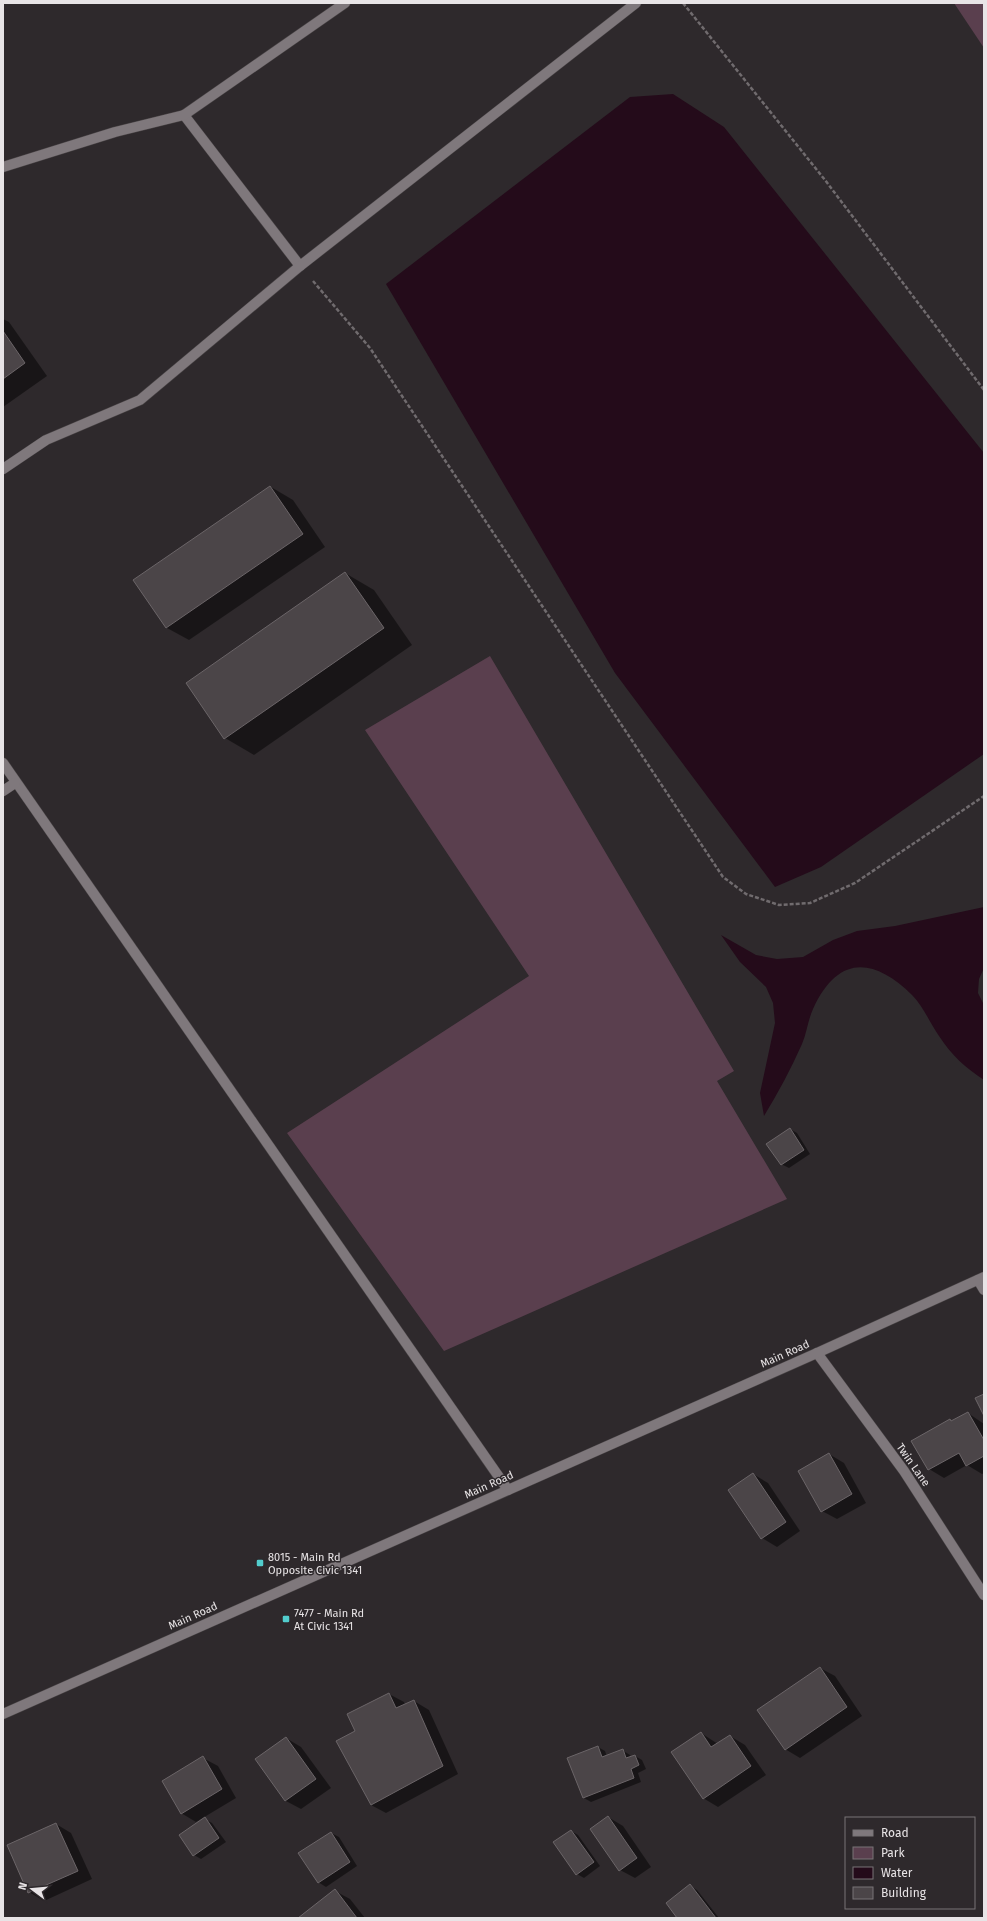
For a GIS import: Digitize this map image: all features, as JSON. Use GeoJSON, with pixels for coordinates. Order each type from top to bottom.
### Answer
{"type":"FeatureCollection","features":[{"type":"Feature","properties":{"kind":"main road"},"geometry":{"type":"LineString","coordinates":[[3,167],[115,132],[184,115],[345,3]]}},
{"type":"Feature","properties":{"kind":"main road"},"geometry":{"type":"LineString","coordinates":[[3,469],[46,440],[140,400],[300,266],[636,3]]}},
{"type":"Feature","properties":{"kind":"main road"},"geometry":{"type":"LineString","coordinates":[[184,115],[300,266]]}},
{"type":"Feature","properties":{"kind":"main road"},"geometry":{"type":"LineString","coordinates":[[3,763],[15,783],[508,1490]]}},
{"type":"Feature","properties":{"kind":"main road"},"geometry":{"type":"LineString","coordinates":[[3,791],[15,783]]}},
{"type":"Feature","properties":{"kind":"main road"},"geometry":{"type":"LineString","coordinates":[[981,1278],[984,1290]]}},
{"type":"Feature","properties":{"kind":"main road","name":"Main Road"},"geometry":{"type":"LineString","coordinates":[[3,1714],[817,1353],[981,1278]]}},
{"type":"Feature","properties":{"kind":"main road","name":"Twin Lane"},"geometry":{"type":"LineString","coordinates":[[817,1353],[904,1472],[984,1595]]}},
{"type":"Feature","properties":{"kind":"path"},"geometry":{"type":"LineString","coordinates":[[683,3],[825,180],[984,390]]}},
{"type":"Feature","properties":{"kind":"path"},"geometry":{"type":"LineString","coordinates":[[300,266],[370,348],[722,877],[746,894],[779,905],[810,903],[855,883],[984,796]]}},
{"type":"Feature","properties":{"kind":"green space"},"geometry":{"type":"Polygon","coordinates":[[[954,3],[984,3],[984,48],[954,3]]]}},
{"type":"Feature","properties":{"kind":"green space"},"geometry":{"type":"Polygon","coordinates":[[[490,656],[734,1071],[717,1081],[787,1199],[444,1351],[287,1133],[529,976],[365,730],[490,656]]]}},
{"type":"Feature","properties":{"kind":"water"},"geometry":{"type":"Polygon","coordinates":[[[673,94],[724,127],[984,453],[984,754],[821,867],[775,887],[615,673],[386,284],[630,97],[673,94]]]}},
{"type":"Feature","properties":{"kind":"water"},"geometry":{"type":"Polygon","coordinates":[[[984,907],[984,968],[979,979],[978,993],[984,1005],[984,1080],[965,1066],[954,1055],[936,1031],[920,1004],[898,982],[870,968],[857,968],[845,971],[834,979],[823,991],[811,1013],[804,1040],[798,1053],[764,1116],[760,1093],[775,1023],[773,1003],[766,987],[740,962],[721,935],[756,955],[777,959],[803,957],[833,940],[857,931],[895,926],[984,907]]]}},
{"type":"Feature","properties":{"kind":"building"},"geometry":{"type":"Polygon","coordinates":[[[3,331],[25,363],[3,379],[3,331]]]}},
{"type":"Feature","properties":{"kind":"building"},"geometry":{"type":"Polygon","coordinates":[[[270,486],[303,534],[166,628],[133,580],[270,486]]]}},
{"type":"Feature","properties":{"kind":"building"},"geometry":{"type":"Polygon","coordinates":[[[345,572],[384,628],[224,739],[186,683],[345,572]]]}},
{"type":"Feature","properties":{"kind":"building"},"geometry":{"type":"Polygon","coordinates":[[[790,1128],[804,1150],[781,1165],[766,1144],[790,1128]]]}},
{"type":"Feature","properties":{"kind":"building"},"geometry":{"type":"Polygon","coordinates":[[[984,1394],[984,1416],[975,1398],[984,1394]]]}},
{"type":"Feature","properties":{"kind":"building"},"geometry":{"type":"Polygon","coordinates":[[[968,1412],[984,1440],[984,1456],[966,1466],[959,1453],[928,1470],[911,1441],[950,1419],[951,1421],[968,1412]]]}},
{"type":"Feature","properties":{"kind":"building"},"geometry":{"type":"Polygon","coordinates":[[[829,1453],[852,1494],[821,1512],[798,1471],[829,1453]]]}},
{"type":"Feature","properties":{"kind":"building"},"geometry":{"type":"Polygon","coordinates":[[[753,1473],[786,1522],[761,1539],[728,1490],[753,1473]]]}},
{"type":"Feature","properties":{"kind":"building"},"geometry":{"type":"Polygon","coordinates":[[[820,1667],[847,1707],[785,1750],[757,1710],[820,1667]]]}},
{"type":"Feature","properties":{"kind":"building"},"geometry":{"type":"Polygon","coordinates":[[[389,1693],[396,1708],[414,1700],[443,1766],[371,1805],[336,1741],[355,1731],[347,1714],[389,1693]]]}},
{"type":"Feature","properties":{"kind":"building"},"geometry":{"type":"Polygon","coordinates":[[[701,1732],[711,1747],[730,1735],[751,1766],[703,1799],[671,1752],[701,1732]]]}},
{"type":"Feature","properties":{"kind":"building"},"geometry":{"type":"Polygon","coordinates":[[[286,1737],[316,1779],[285,1801],[255,1759],[286,1737]]]}},
{"type":"Feature","properties":{"kind":"building"},"geometry":{"type":"Polygon","coordinates":[[[598,1746],[602,1757],[623,1749],[626,1758],[635,1755],[639,1765],[631,1769],[634,1778],[583,1798],[567,1758],[598,1746]]]}},
{"type":"Feature","properties":{"kind":"building"},"geometry":{"type":"Polygon","coordinates":[[[203,1756],[222,1789],[181,1814],[162,1781],[203,1756]]]}},
{"type":"Feature","properties":{"kind":"building"},"geometry":{"type":"Polygon","coordinates":[[[608,1816],[637,1858],[619,1871],[590,1829],[608,1816]]]}},
{"type":"Feature","properties":{"kind":"building"},"geometry":{"type":"Polygon","coordinates":[[[205,1817],[219,1838],[193,1856],[179,1835],[205,1817]]]}},
{"type":"Feature","properties":{"kind":"building"},"geometry":{"type":"Polygon","coordinates":[[[56,1823],[78,1871],[28,1893],[7,1845],[56,1823]]]}},
{"type":"Feature","properties":{"kind":"building"},"geometry":{"type":"Polygon","coordinates":[[[571,1830],[594,1862],[576,1875],[553,1842],[571,1830]]]}},
{"type":"Feature","properties":{"kind":"building"},"geometry":{"type":"Polygon","coordinates":[[[331,1832],[350,1862],[318,1883],[298,1853],[331,1832]]]}},
{"type":"Feature","properties":{"kind":"building"},"geometry":{"type":"Polygon","coordinates":[[[690,1884],[716,1918],[677,1918],[666,1903],[690,1884]]]}},
{"type":"Feature","properties":{"kind":"building"},"geometry":{"type":"Polygon","coordinates":[[[335,1889],[357,1918],[298,1918],[335,1889]]]}},
{"type":"Feature","properties":{"kind":"place","name":"8015 - Main Rd Opposite Civic 1341"},"geometry":{"type":"Point","coordinates":[260,1563]}},
{"type":"Feature","properties":{"kind":"place","name":"7477 - Main Rd At Civic 1341"},"geometry":{"type":"Point","coordinates":[286,1619]}}]}
